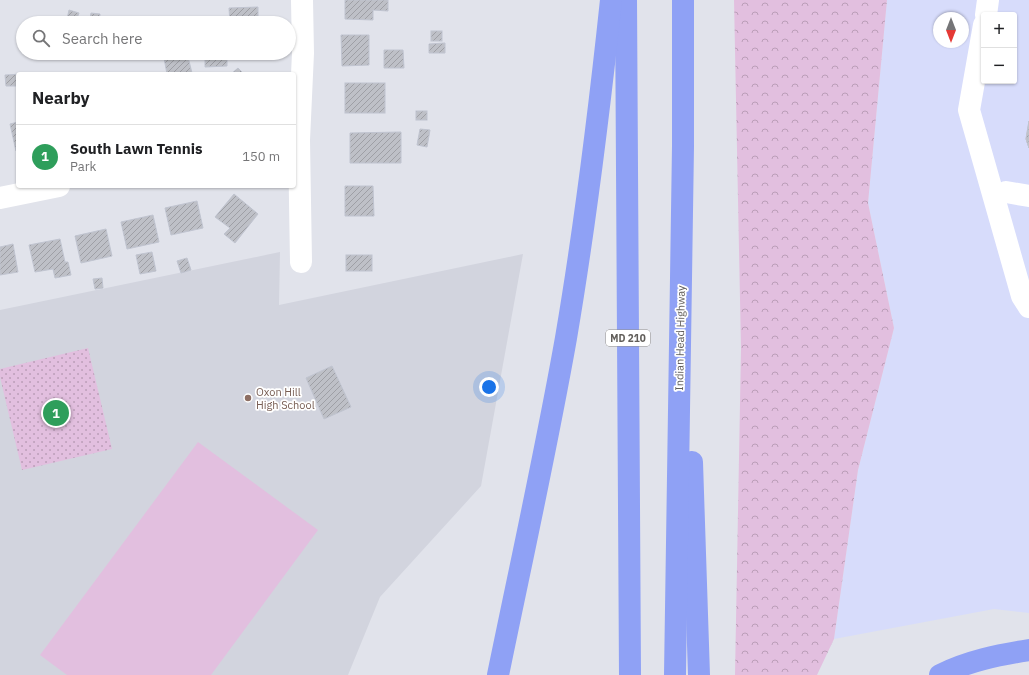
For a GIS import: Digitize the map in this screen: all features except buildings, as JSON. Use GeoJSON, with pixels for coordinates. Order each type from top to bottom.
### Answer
{"type":"FeatureCollection","features":[{"type":"Feature","properties":{"kind":"highway"},"geometry":{"type":"LineString","coordinates":[[498,675],[566,337],[602,89],[611,0]]}},
{"type":"Feature","properties":{"kind":"highway","name":"MD 210"},"geometry":{"type":"LineString","coordinates":[[626,0],[630,675]]}},
{"type":"Feature","properties":{"kind":"highway","name":"Indian Head Highway"},"geometry":{"type":"LineString","coordinates":[[675,675],[683,146],[683,0]]}},
{"type":"Feature","properties":{"kind":"highway"},"geometry":{"type":"LineString","coordinates":[[683,146],[699,675]]}},
{"type":"Feature","properties":{"kind":"highway"},"geometry":{"type":"LineString","coordinates":[[940,675],[956,667],[999,654],[1029,650]]}},
{"type":"Feature","properties":{"kind":"street"},"geometry":{"type":"LineString","coordinates":[[301,262],[297,140],[303,53],[302,0]]}},
{"type":"Feature","properties":{"kind":"street"},"geometry":{"type":"LineString","coordinates":[[986,12],[988,0]]}},
{"type":"Feature","properties":{"kind":"street"},"geometry":{"type":"LineString","coordinates":[[981,42],[969,110],[1022,296],[1029,307]]}},
{"type":"Feature","properties":{"kind":"street"},"geometry":{"type":"LineString","coordinates":[[0,198],[49,188]]}},
{"type":"Feature","properties":{"kind":"street"},"geometry":{"type":"LineString","coordinates":[[1006,192],[1029,196]]}},
{"type":"Feature","properties":{"kind":"shaded area"},"geometry":{"type":"Polygon","coordinates":[[[887,0],[1029,0],[1029,613],[994,609],[834,639],[858,470],[894,328],[868,203],[887,0]]]}},
{"type":"Feature","properties":{"kind":"shaded area","name":"Oxon Hill High School"},"geometry":{"type":"Polygon","coordinates":[[[280,252],[279,305],[523,254],[481,486],[380,597],[348,675],[0,675],[0,310],[280,252]]]}},
{"type":"Feature","properties":{"kind":"green space"},"geometry":{"type":"Polygon","coordinates":[[[734,0],[887,0],[868,203],[894,328],[858,470],[834,639],[817,675],[735,675],[741,349],[734,0]]]}},
{"type":"Feature","properties":{"kind":"green space"},"geometry":{"type":"Polygon","coordinates":[[[88,348],[112,449],[22,470],[0,377],[0,369],[88,348]]]}},
{"type":"Feature","properties":{"kind":"green space"},"geometry":{"type":"Polygon","coordinates":[[[198,442],[318,530],[211,675],[67,675],[40,655],[198,442]]]}},
{"type":"Feature","properties":{"kind":"place","name":"Oxon Hill High School"},"geometry":{"type":"Point","coordinates":[248,398]}},
{"type":"Feature","properties":{"kind":"place","name":"South Lawn Tennis"},"geometry":{"type":"Point","coordinates":[56,413]}}]}
